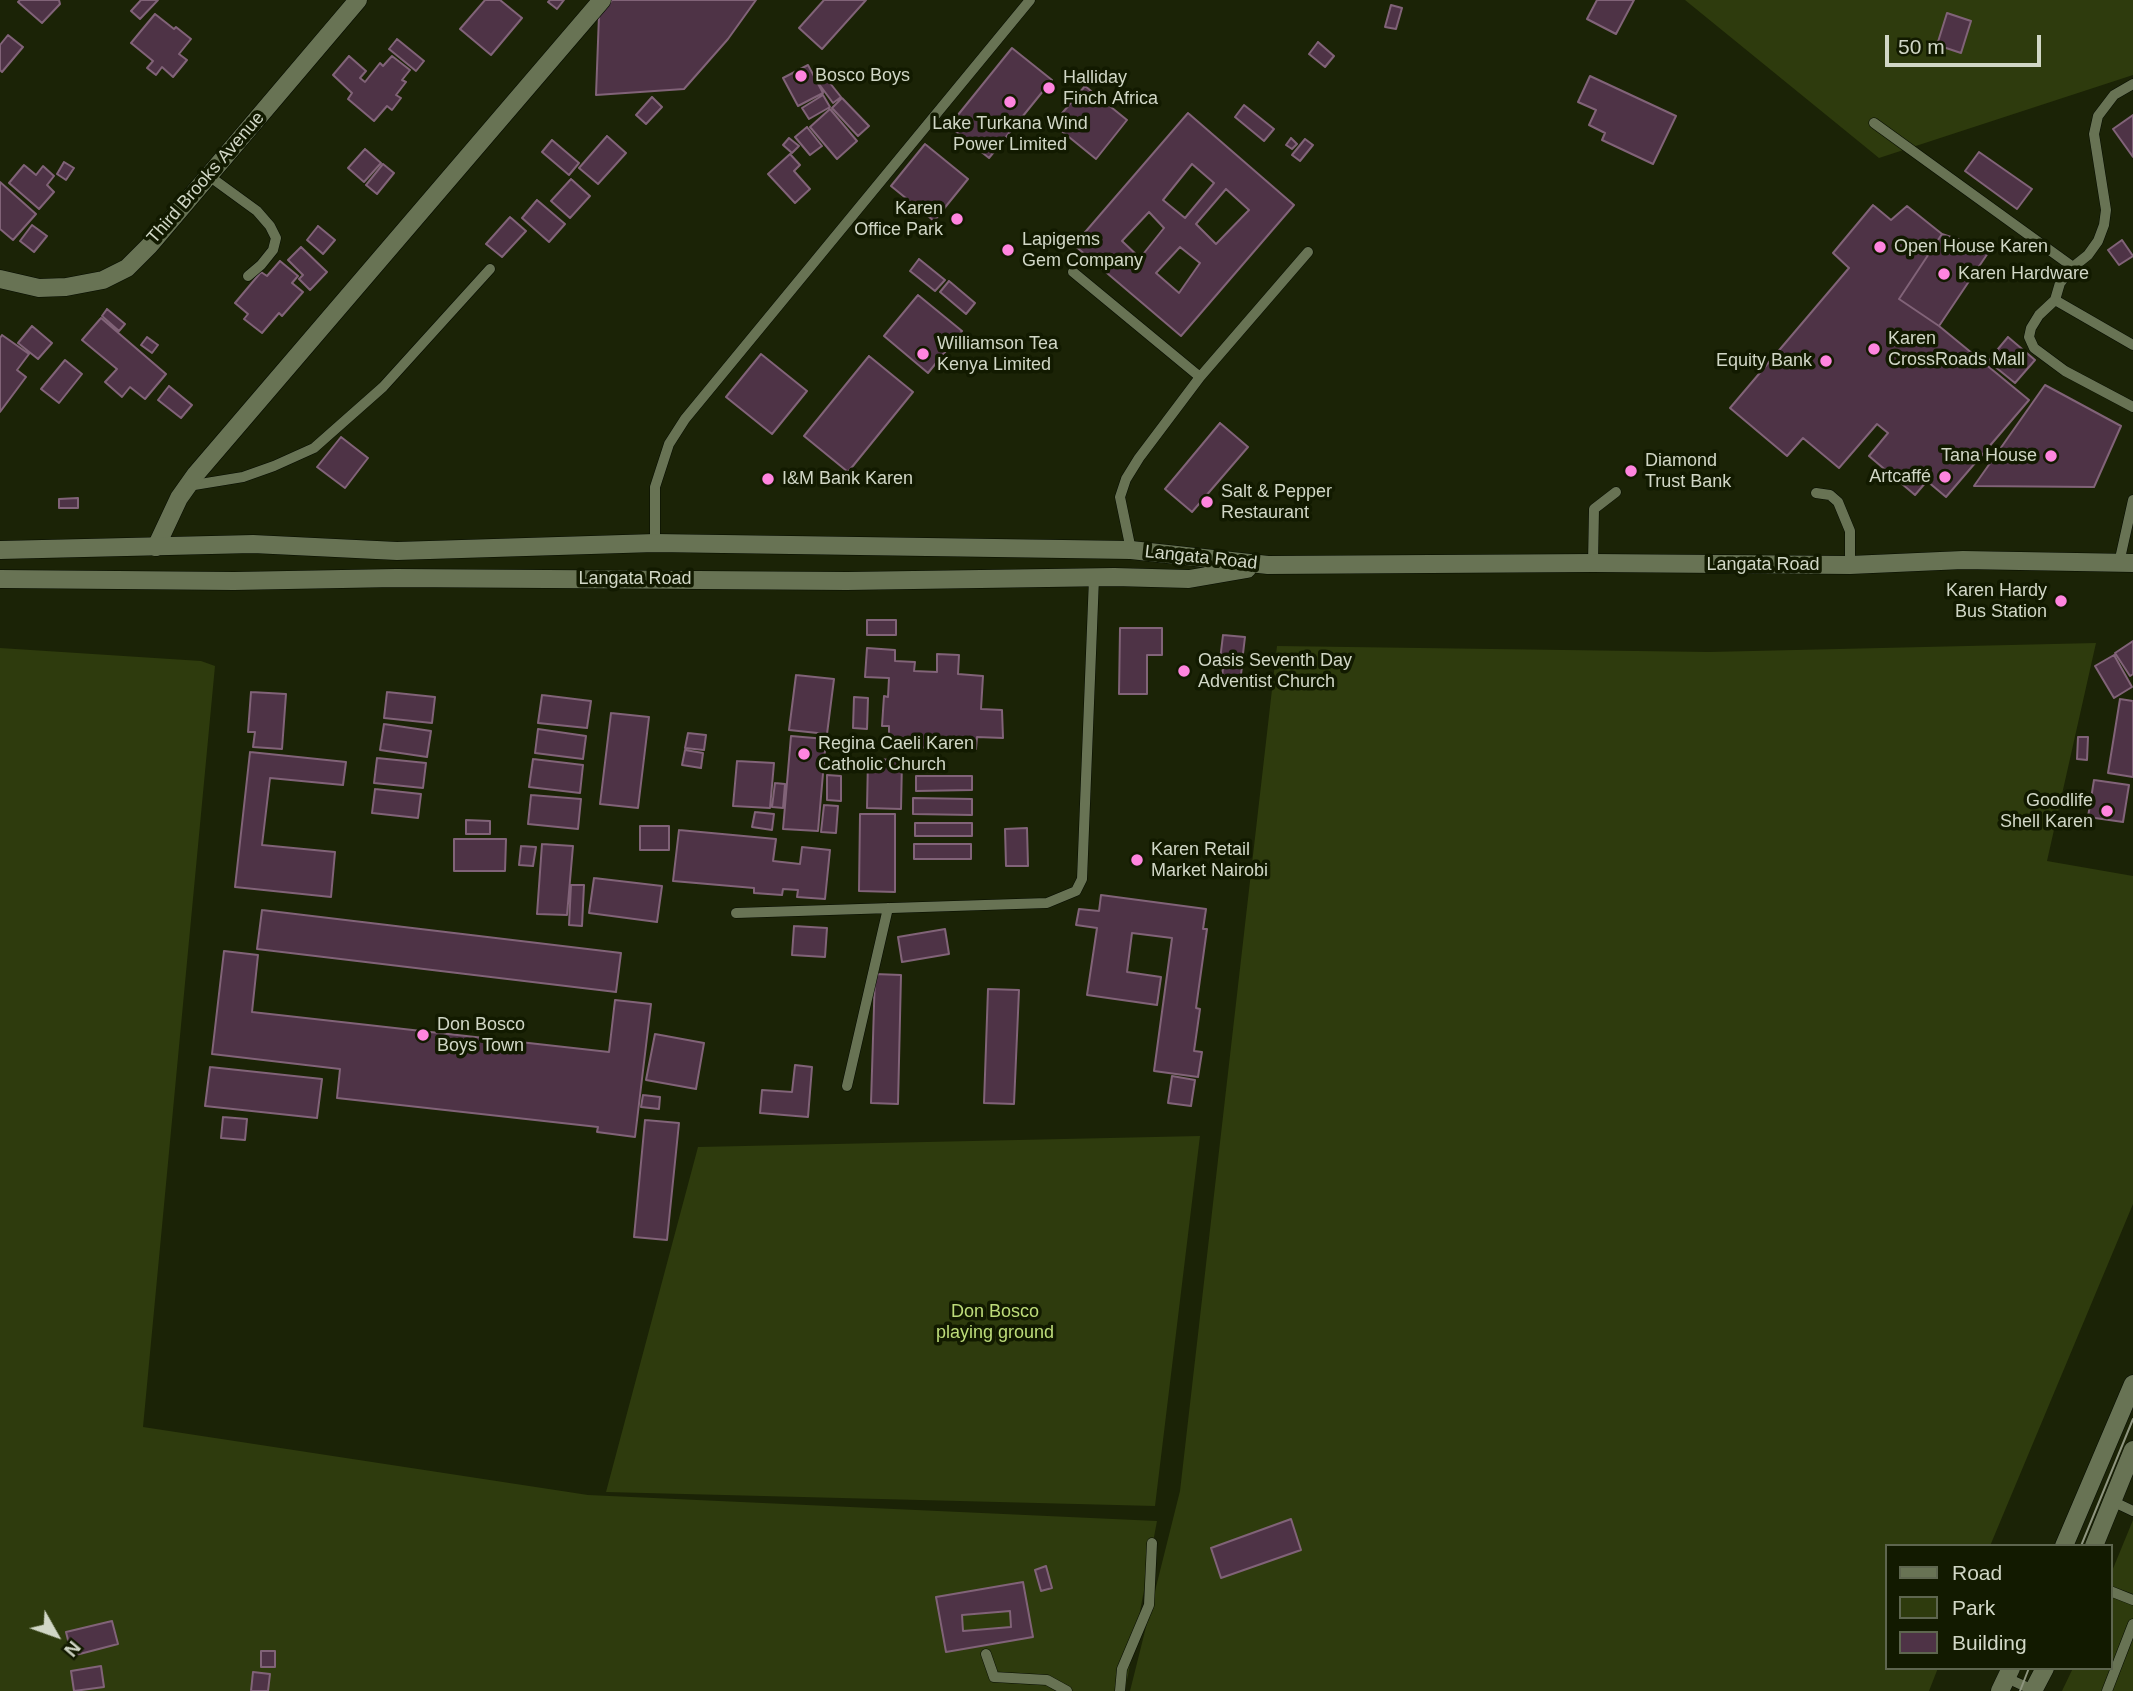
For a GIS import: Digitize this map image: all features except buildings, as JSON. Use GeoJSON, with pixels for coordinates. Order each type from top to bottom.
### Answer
{"type":"FeatureCollection","features":[{"type":"Feature","properties":{"kind":"main road","name":"Third Brooks Avenue"},"geometry":{"type":"LineString","coordinates":[[8,281],[39,288],[66,287],[103,280],[127,268],[149,246],[358,0]]}},
{"type":"Feature","properties":{"kind":"main road"},"geometry":{"type":"LineString","coordinates":[[156,547],[179,498],[188,486],[265,392],[602,0]]}},
{"type":"Feature","properties":{"kind":"main road","name":"Langata Road"},"geometry":{"type":"LineString","coordinates":[[0,550],[253,544],[397,551],[655,544],[1131,550],[1268,565],[1850,565],[1963,560],[2126,563]]}},
{"type":"Feature","properties":{"kind":"main road","name":"Langata Road"},"geometry":{"type":"LineString","coordinates":[[0,579],[1189,579],[1268,565]]}},
{"type":"Feature","properties":{"kind":"main road"},"geometry":{"type":"LineString","coordinates":[[2065,1544],[2133,1384]]}},
{"type":"Feature","properties":{"kind":"main road"},"geometry":{"type":"LineString","coordinates":[[2095,1544],[2133,1450]]}},
{"type":"Feature","properties":{"kind":"main road"},"geometry":{"type":"LineString","coordinates":[[2034,1691],[2044,1670]]}},
{"type":"Feature","properties":{"kind":"lane"},"geometry":{"type":"LineString","coordinates":[[655,544],[655,486],[669,444],[685,419],[1030,0]]}},
{"type":"Feature","properties":{"kind":"lane"},"geometry":{"type":"LineString","coordinates":[[2133,84],[2114,95],[2098,116],[2094,134],[2106,210],[2104,225],[2093,248],[2060,283],[2054,300],[2039,315],[2029,337],[2034,348],[2065,371],[2133,407]]}},
{"type":"Feature","properties":{"kind":"lane"},"geometry":{"type":"LineString","coordinates":[[1874,124],[2073,267]]}},
{"type":"Feature","properties":{"kind":"lane"},"geometry":{"type":"LineString","coordinates":[[209,176],[257,211],[276,238],[273,250],[248,276]]}},
{"type":"Feature","properties":{"kind":"lane"},"geometry":{"type":"LineString","coordinates":[[1131,550],[1120,497],[1126,479],[1139,457],[1200,377],[1308,252]]}},
{"type":"Feature","properties":{"kind":"lane"},"geometry":{"type":"LineString","coordinates":[[188,486],[243,477],[314,448],[383,387],[491,269]]}},
{"type":"Feature","properties":{"kind":"lane"},"geometry":{"type":"LineString","coordinates":[[1073,272],[1200,377]]}},
{"type":"Feature","properties":{"kind":"lane"},"geometry":{"type":"LineString","coordinates":[[2054,300],[2133,345]]}},
{"type":"Feature","properties":{"kind":"lane"},"geometry":{"type":"LineString","coordinates":[[1593,563],[1594,509],[1616,492]]}},
{"type":"Feature","properties":{"kind":"lane"},"geometry":{"type":"LineString","coordinates":[[1816,493],[1830,495],[1838,502],[1850,531],[1850,565]]}},
{"type":"Feature","properties":{"kind":"lane"},"geometry":{"type":"LineString","coordinates":[[2126,563],[2133,500]]}},
{"type":"Feature","properties":{"kind":"lane"},"geometry":{"type":"LineString","coordinates":[[736,913],[1047,903],[1076,891],[1082,879],[1094,578]]}},
{"type":"Feature","properties":{"kind":"lane"},"geometry":{"type":"LineString","coordinates":[[847,1086],[888,908]]}},
{"type":"Feature","properties":{"kind":"lane"},"geometry":{"type":"LineString","coordinates":[[2112,1501],[2133,1511]]}},
{"type":"Feature","properties":{"kind":"lane"},"geometry":{"type":"LineString","coordinates":[[1120,1691],[1122,1669],[1149,1605],[1152,1543]]}},
{"type":"Feature","properties":{"kind":"lane"},"geometry":{"type":"LineString","coordinates":[[2112,1592],[2133,1600]]}},
{"type":"Feature","properties":{"kind":"lane"},"geometry":{"type":"LineString","coordinates":[[2107,1691],[2133,1624]]}},
{"type":"Feature","properties":{"kind":"lane"},"geometry":{"type":"LineString","coordinates":[[986,1654],[994,1677],[1047,1680],[1067,1691]]}},
{"type":"Feature","properties":{"kind":"lane"},"geometry":{"type":"LineString","coordinates":[[2006,1679],[2034,1691]]}},
{"type":"Feature","properties":{"kind":"green space"},"geometry":{"type":"Polygon","coordinates":[[[1685,0],[2133,0],[2133,75],[1879,158],[1685,0]]]}},
{"type":"Feature","properties":{"kind":"green space"},"geometry":{"type":"Polygon","coordinates":[[[2096,643],[2047,861],[2133,876],[2133,1204],[1991,1544],[1884,1544],[1884,1670],[1937,1670],[1929,1691],[1130,1691],[1180,1491],[1277,646],[1709,652],[2096,643]]]}},
{"type":"Feature","properties":{"kind":"green space"},"geometry":{"type":"Polygon","coordinates":[[[0,648],[201,661],[215,666],[143,1427],[588,1495],[1157,1521],[1125,1691],[0,1691],[0,648]]]}},
{"type":"Feature","properties":{"kind":"green space","name":"Don Bosco playing ground"},"geometry":{"type":"Polygon","coordinates":[[[1200,1136],[1155,1506],[606,1492],[698,1147],[1200,1136]]]}},
{"type":"Feature","properties":{"kind":"green space"},"geometry":{"type":"Polygon","coordinates":[[[2133,1520],[2133,1691],[2062,1691],[2072,1670],[2112,1670],[2112,1571],[2133,1520]]]}},
{"type":"Feature","properties":{"kind":"tram line"},"geometry":{"type":"LineString","coordinates":[[2082,1544],[2133,1419]]}},
{"type":"Feature","properties":{"kind":"tram line"},"geometry":{"type":"LineString","coordinates":[[2020,1691],[2028,1670]]}},
{"type":"Feature","properties":{"kind":"place","name":"Bosco Boys"},"geometry":{"type":"Point","coordinates":[801,76]}},
{"type":"Feature","properties":{"kind":"place","name":"Halliday Finch Africa"},"geometry":{"type":"Point","coordinates":[1049,88]}},
{"type":"Feature","properties":{"kind":"place","name":"Lake Turkana Wind Power Limited"},"geometry":{"type":"Point","coordinates":[1010,102]}},
{"type":"Feature","properties":{"kind":"place","name":"Karen Office Park"},"geometry":{"type":"Point","coordinates":[957,219]}},
{"type":"Feature","properties":{"kind":"place","name":"Open House Karen"},"geometry":{"type":"Point","coordinates":[1880,247]}},
{"type":"Feature","properties":{"kind":"place","name":"Lapigems Gem Company"},"geometry":{"type":"Point","coordinates":[1008,250]}},
{"type":"Feature","properties":{"kind":"place","name":"Karen Hardware"},"geometry":{"type":"Point","coordinates":[1944,274]}},
{"type":"Feature","properties":{"kind":"place","name":"Karen CrossRoads Mall"},"geometry":{"type":"Point","coordinates":[1874,349]}},
{"type":"Feature","properties":{"kind":"place","name":"Williamson Tea Kenya Limited"},"geometry":{"type":"Point","coordinates":[923,354]}},
{"type":"Feature","properties":{"kind":"place","name":"Equity Bank"},"geometry":{"type":"Point","coordinates":[1826,361]}},
{"type":"Feature","properties":{"kind":"place","name":"Tana House"},"geometry":{"type":"Point","coordinates":[2051,456]}},
{"type":"Feature","properties":{"kind":"place","name":"Diamond Trust Bank"},"geometry":{"type":"Point","coordinates":[1631,471]}},
{"type":"Feature","properties":{"kind":"place","name":"Artcaffé"},"geometry":{"type":"Point","coordinates":[1945,477]}},
{"type":"Feature","properties":{"kind":"place","name":"I&M Bank Karen"},"geometry":{"type":"Point","coordinates":[768,479]}},
{"type":"Feature","properties":{"kind":"place","name":"Salt & Pepper Restaurant"},"geometry":{"type":"Point","coordinates":[1207,502]}},
{"type":"Feature","properties":{"kind":"place","name":"Karen Hardy Bus Station"},"geometry":{"type":"Point","coordinates":[2061,601]}},
{"type":"Feature","properties":{"kind":"place","name":"Oasis Seventh Day Adventist Church"},"geometry":{"type":"Point","coordinates":[1184,671]}},
{"type":"Feature","properties":{"kind":"place","name":"Regina Caeli Karen Catholic Church"},"geometry":{"type":"Point","coordinates":[804,754]}},
{"type":"Feature","properties":{"kind":"place","name":"Goodlife Shell Karen"},"geometry":{"type":"Point","coordinates":[2107,811]}},
{"type":"Feature","properties":{"kind":"place","name":"Karen Retail Market Nairobi"},"geometry":{"type":"Point","coordinates":[1137,860]}},
{"type":"Feature","properties":{"kind":"place","name":"Don Bosco Boys Town"},"geometry":{"type":"Point","coordinates":[423,1035]}}]}
